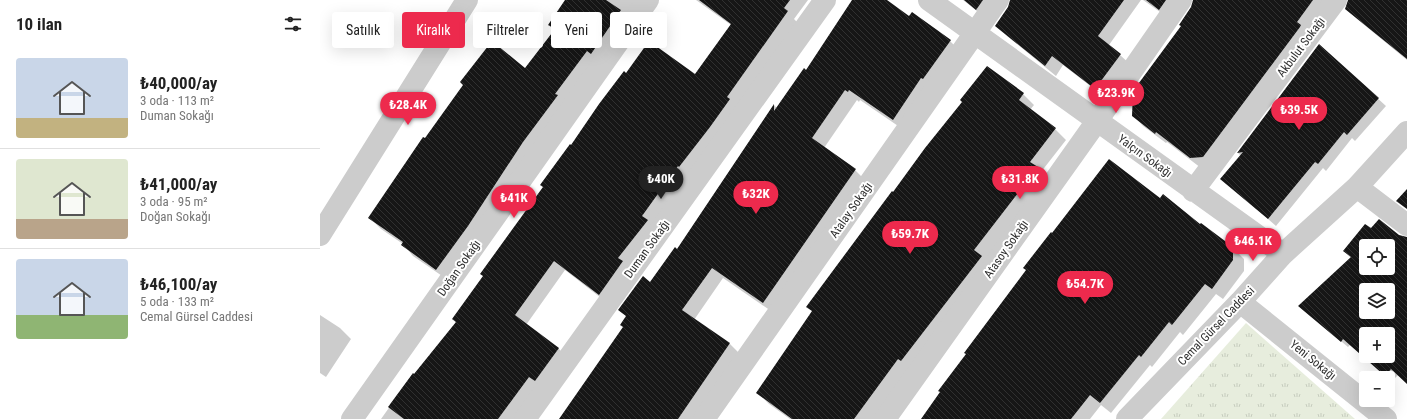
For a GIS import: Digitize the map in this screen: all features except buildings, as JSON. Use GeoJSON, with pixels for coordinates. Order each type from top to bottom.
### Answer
{"type":"FeatureCollection","features":[{"type":"Feature","properties":{"kind":"street"},"geometry":{"type":"LineString","coordinates":[[320,235],[467,0]]}},
{"type":"Feature","properties":{"kind":"street","name":"Doğan Sokağı"},"geometry":{"type":"LineString","coordinates":[[352,419],[648,0]]}},
{"type":"Feature","properties":{"kind":"street","name":"Duman Sokağı"},"geometry":{"type":"LineString","coordinates":[[525,419],[825,0]]}},
{"type":"Feature","properties":{"kind":"street","name":"Yalçın Sokağı"},"geometry":{"type":"LineString","coordinates":[[929,0],[1193,191],[1283,254]]}},
{"type":"Feature","properties":{"kind":"street","name":"Atalay Sokağı"},"geometry":{"type":"LineString","coordinates":[[704,419],[998,0]]}},
{"type":"Feature","properties":{"kind":"street","name":"Atasoy Sokağı"},"geometry":{"type":"LineString","coordinates":[[885,419],[1097,121],[1181,0]]}},
{"type":"Feature","properties":{"kind":"street","name":"Akbulut Sokağı"},"geometry":{"type":"LineString","coordinates":[[1193,191],[1336,0]]}},
{"type":"Feature","properties":{"kind":"street","name":"Cemal Gürsel Caddesi"},"geometry":{"type":"LineString","coordinates":[[1127,419],[1240,302],[1283,254],[1357,187],[1407,132]]}},
{"type":"Feature","properties":{"kind":"street"},"geometry":{"type":"LineString","coordinates":[[1357,187],[1407,226]]}},
{"type":"Feature","properties":{"kind":"street","name":"Yeni Sokağı"},"geometry":{"type":"LineString","coordinates":[[1240,302],[1386,419]]}},
{"type":"Feature","properties":{"kind":"green space"},"geometry":{"type":"Polygon","coordinates":[[[1246,323],[1355,419],[1161,419],[1246,323]]]}}]}
